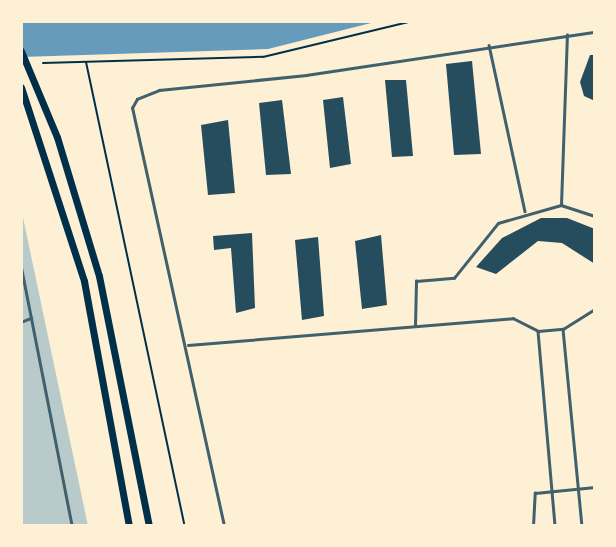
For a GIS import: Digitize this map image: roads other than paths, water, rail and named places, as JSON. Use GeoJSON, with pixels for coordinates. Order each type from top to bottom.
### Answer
{"type":"FeatureCollection","features":[{"type":"Feature","properties":{"kind":"main road"},"geometry":{"type":"LineString","coordinates":[[21,51],[40,95],[99,276],[149,526]]}},
{"type":"Feature","properties":{"kind":"main road"},"geometry":{"type":"LineString","coordinates":[[21,86],[84,281],[129,526]]}},
{"type":"Feature","properties":{"kind":"lane"},"geometry":{"type":"LineString","coordinates":[[224,526],[188,345],[132,108],[137,99],[159,90],[306,75],[489,45],[595,32]]}},
{"type":"Feature","properties":{"kind":"lane"},"geometry":{"type":"LineString","coordinates":[[561,205],[567,35]]}},
{"type":"Feature","properties":{"kind":"lane"},"geometry":{"type":"LineString","coordinates":[[489,45],[525,211]]}},
{"type":"Feature","properties":{"kind":"lane"},"geometry":{"type":"LineString","coordinates":[[415,326],[416,281],[454,278],[498,223],[525,211],[561,205],[595,216]]}},
{"type":"Feature","properties":{"kind":"lane"},"geometry":{"type":"LineString","coordinates":[[21,265],[72,526]]}},
{"type":"Feature","properties":{"kind":"lane"},"geometry":{"type":"LineString","coordinates":[[188,345],[513,318],[538,331],[563,330],[595,309]]}},
{"type":"Feature","properties":{"kind":"lane"},"geometry":{"type":"LineString","coordinates":[[21,322],[32,318]]}},
{"type":"Feature","properties":{"kind":"lane"},"geometry":{"type":"LineString","coordinates":[[563,330],[582,526]]}},
{"type":"Feature","properties":{"kind":"lane"},"geometry":{"type":"LineString","coordinates":[[538,331],[555,526]]}},
{"type":"Feature","properties":{"kind":"lane"},"geometry":{"type":"LineString","coordinates":[[533,526],[535,493],[595,487]]}},
{"type":"Feature","properties":{"kind":"water"},"geometry":{"type":"Polygon","coordinates":[[[21,21],[379,21],[268,49],[21,57],[21,21]]]}}]}
